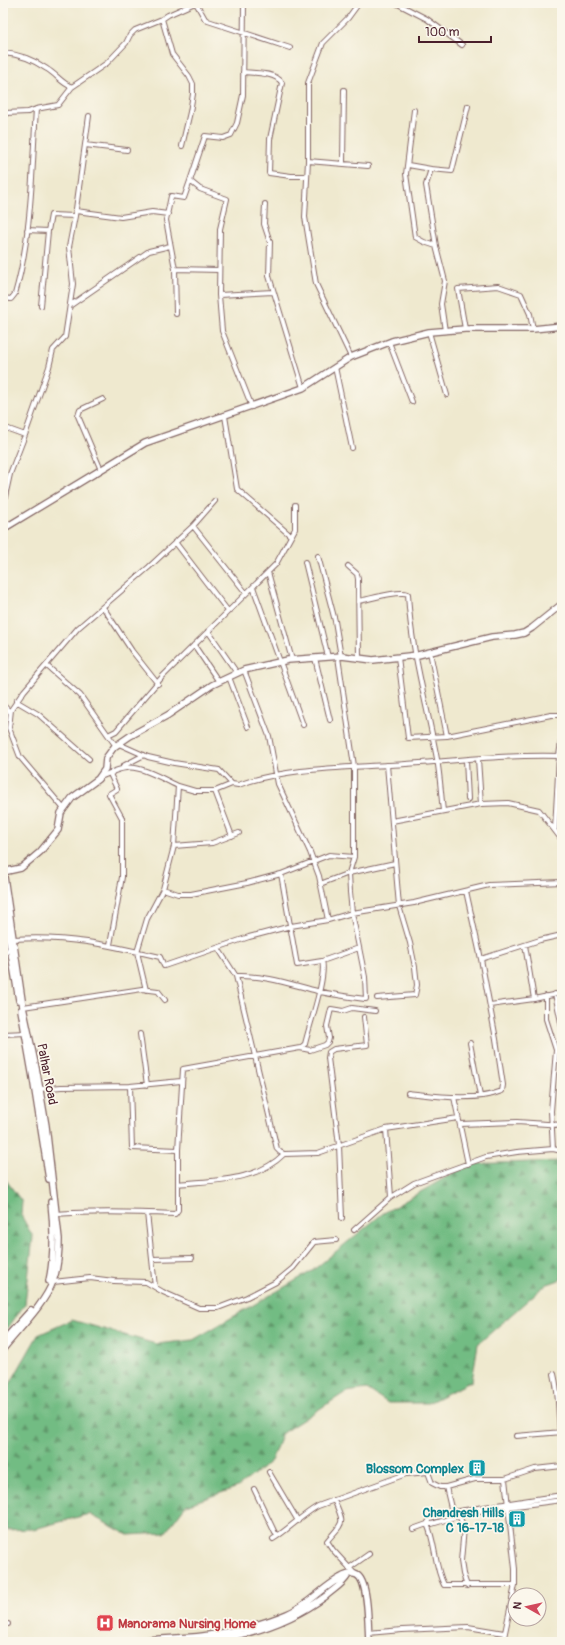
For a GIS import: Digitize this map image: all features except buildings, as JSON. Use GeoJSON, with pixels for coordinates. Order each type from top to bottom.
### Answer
{"type":"FeatureCollection","features":[{"type":"Feature","properties":{"kind":"street"},"geometry":{"type":"LineString","coordinates":[[3,127],[5,112],[28,112],[58,105],[72,87],[107,63],[126,43],[130,35],[135,30],[195,3],[205,19],[208,21],[290,48]]}},
{"type":"Feature","properties":{"kind":"street"},"geometry":{"type":"LineString","coordinates":[[176,314],[175,269],[166,220],[171,196],[184,198],[204,136],[223,138],[231,135],[237,123],[243,95],[242,33],[244,3]]}},
{"type":"Feature","properties":{"kind":"street"},"geometry":{"type":"LineString","coordinates":[[351,357],[316,284],[305,217],[308,161],[308,83],[323,43],[348,18],[359,3]]}},
{"type":"Feature","properties":{"kind":"street"},"geometry":{"type":"LineString","coordinates":[[396,3],[427,19],[462,45]]}},
{"type":"Feature","properties":{"kind":"street"},"geometry":{"type":"LineString","coordinates":[[162,19],[172,54],[189,76],[193,84],[190,112],[182,146]]}},
{"type":"Feature","properties":{"kind":"street"},"geometry":{"type":"LineString","coordinates":[[3,53],[14,54],[48,69],[66,86],[72,87]]}},
{"type":"Feature","properties":{"kind":"street"},"geometry":{"type":"LineString","coordinates":[[243,72],[273,76],[282,83],[270,138],[269,174],[306,176]]}},
{"type":"Feature","properties":{"kind":"street"},"geometry":{"type":"LineString","coordinates":[[343,163],[344,90]]}},
{"type":"Feature","properties":{"kind":"street"},"geometry":{"type":"LineString","coordinates":[[408,165],[452,171],[468,106]]}},
{"type":"Feature","properties":{"kind":"street"},"geometry":{"type":"LineString","coordinates":[[3,298],[11,299],[15,294],[27,230],[36,109]]}},
{"type":"Feature","properties":{"kind":"street"},"geometry":{"type":"LineString","coordinates":[[414,110],[406,174],[415,237],[436,246]]}},
{"type":"Feature","properties":{"kind":"street"},"geometry":{"type":"LineString","coordinates":[[3,506],[10,474],[49,367],[53,350],[65,337],[74,284],[69,247],[76,211],[89,116]]}},
{"type":"Feature","properties":{"kind":"street"},"geometry":{"type":"LineString","coordinates":[[85,145],[127,150]]}},
{"type":"Feature","properties":{"kind":"street"},"geometry":{"type":"LineString","coordinates":[[308,161],[368,166]]}},
{"type":"Feature","properties":{"kind":"street"},"geometry":{"type":"LineString","coordinates":[[431,169],[426,185],[436,246],[444,281],[441,304],[445,331]]}},
{"type":"Feature","properties":{"kind":"street"},"geometry":{"type":"LineString","coordinates":[[190,181],[200,189],[227,199],[220,229],[219,295],[222,331],[252,407]]}},
{"type":"Feature","properties":{"kind":"street"},"geometry":{"type":"LineString","coordinates":[[265,204],[264,224],[270,242],[270,276],[273,292],[303,388]]}},
{"type":"Feature","properties":{"kind":"street"},"geometry":{"type":"LineString","coordinates":[[76,211],[121,217],[152,212],[168,214]]}},
{"type":"Feature","properties":{"kind":"street"},"geometry":{"type":"LineString","coordinates":[[41,306],[48,231],[51,215],[75,216]]}},
{"type":"Feature","properties":{"kind":"street"},"geometry":{"type":"LineString","coordinates":[[27,230],[48,231]]}},
{"type":"Feature","properties":{"kind":"street"},"geometry":{"type":"LineString","coordinates":[[71,305],[149,251],[170,246]]}},
{"type":"Feature","properties":{"kind":"street"},"geometry":{"type":"LineString","coordinates":[[175,269],[219,270]]}},
{"type":"Feature","properties":{"kind":"street"},"geometry":{"type":"LineString","coordinates":[[466,329],[458,289],[498,286],[521,294],[530,314],[533,329]]}},
{"type":"Feature","properties":{"kind":"street"},"geometry":{"type":"LineString","coordinates":[[219,295],[273,292]]}},
{"type":"Feature","properties":{"kind":"street"},"geometry":{"type":"LineString","coordinates":[[3,529],[145,443],[303,388],[351,357],[389,342],[429,332],[466,329],[533,329],[562,326]]}},
{"type":"Feature","properties":{"kind":"street"},"geometry":{"type":"LineString","coordinates":[[429,332],[447,395]]}},
{"type":"Feature","properties":{"kind":"street"},"geometry":{"type":"LineString","coordinates":[[389,342],[412,402]]}},
{"type":"Feature","properties":{"kind":"street"},"geometry":{"type":"LineString","coordinates":[[336,367],[352,448]]}},
{"type":"Feature","properties":{"kind":"street"},"geometry":{"type":"LineString","coordinates":[[101,470],[78,416],[80,410],[103,399]]}},
{"type":"Feature","properties":{"kind":"street"},"geometry":{"type":"LineString","coordinates":[[225,416],[237,489],[291,536]]}},
{"type":"Feature","properties":{"kind":"street"},"geometry":{"type":"LineString","coordinates":[[3,427],[25,435]]}},
{"type":"Feature","properties":{"kind":"street"},"geometry":{"type":"LineString","coordinates":[[64,809],[20,757],[9,728],[10,712],[16,701],[78,628],[193,526],[215,501]]}},
{"type":"Feature","properties":{"kind":"street"},"geometry":{"type":"LineString","coordinates":[[108,735],[116,731],[158,684],[163,676],[276,564],[295,529],[295,505]]}},
{"type":"Feature","properties":{"kind":"street"},"geometry":{"type":"LineString","coordinates":[[193,526],[246,594]]}},
{"type":"Feature","properties":{"kind":"street"},"geometry":{"type":"LineString","coordinates":[[175,542],[228,611]]}},
{"type":"Feature","properties":{"kind":"street"},"geometry":{"type":"LineString","coordinates":[[236,976],[267,978],[318,991],[366,999],[365,977],[352,913],[349,873],[354,857],[354,766],[335,621],[318,556]]}},
{"type":"Feature","properties":{"kind":"street"},"geometry":{"type":"LineString","coordinates":[[305,562],[328,657]]}},
{"type":"Feature","properties":{"kind":"street"},"geometry":{"type":"LineString","coordinates":[[348,566],[357,574],[359,601],[359,658]]}},
{"type":"Feature","properties":{"kind":"street"},"geometry":{"type":"LineString","coordinates":[[268,572],[279,607],[292,660]]}},
{"type":"Feature","properties":{"kind":"street"},"geometry":{"type":"LineString","coordinates":[[253,587],[303,725]]}},
{"type":"Feature","properties":{"kind":"street"},"geometry":{"type":"LineString","coordinates":[[359,601],[407,593],[415,655],[438,762],[443,811]]}},
{"type":"Feature","properties":{"kind":"street"},"geometry":{"type":"LineString","coordinates":[[100,778],[105,769],[106,758],[117,745],[168,715],[219,682],[244,670],[292,660],[340,657],[373,660],[415,655],[492,637],[524,633],[562,604]]}},
{"type":"Feature","properties":{"kind":"street"},"geometry":{"type":"LineString","coordinates":[[103,607],[132,651],[158,684]]}},
{"type":"Feature","properties":{"kind":"street"},"geometry":{"type":"LineString","coordinates":[[208,631],[237,673]]}},
{"type":"Feature","properties":{"kind":"street"},"geometry":{"type":"LineString","coordinates":[[194,645],[219,682]]}},
{"type":"Feature","properties":{"kind":"street"},"geometry":{"type":"LineString","coordinates":[[430,652],[448,736]]}},
{"type":"Feature","properties":{"kind":"street"},"geometry":{"type":"LineString","coordinates":[[398,657],[408,738],[433,738],[448,736],[551,715],[562,715]]}},
{"type":"Feature","properties":{"kind":"street"},"geometry":{"type":"LineString","coordinates":[[315,658],[330,720]]}},
{"type":"Feature","properties":{"kind":"street"},"geometry":{"type":"LineString","coordinates":[[47,666],[80,695],[108,735],[117,745],[144,755],[174,763],[219,770],[232,784]]}},
{"type":"Feature","properties":{"kind":"street"},"geometry":{"type":"LineString","coordinates":[[244,670],[269,736],[275,761],[276,774],[313,860],[328,920]]}},
{"type":"Feature","properties":{"kind":"street"},"geometry":{"type":"LineString","coordinates":[[229,677],[248,728]]}},
{"type":"Feature","properties":{"kind":"street"},"geometry":{"type":"LineString","coordinates":[[16,701],[38,714],[89,759]]}},
{"type":"Feature","properties":{"kind":"street"},"geometry":{"type":"LineString","coordinates":[[3,705],[10,712]]}},
{"type":"Feature","properties":{"kind":"street"},"geometry":{"type":"LineString","coordinates":[[555,830],[562,734]]}},
{"type":"Feature","properties":{"kind":"street"},"geometry":{"type":"LineString","coordinates":[[110,774],[144,755]]}},
{"type":"Feature","properties":{"kind":"street"},"geometry":{"type":"LineString","coordinates":[[3,871],[21,868],[40,852],[58,830],[61,814],[72,798],[100,778],[127,767],[138,769],[178,786],[195,791],[215,791],[232,784],[238,785],[276,774],[354,766],[561,756]]}},
{"type":"Feature","properties":{"kind":"street"},"geometry":{"type":"LineString","coordinates":[[478,759],[481,804]]}},
{"type":"Feature","properties":{"kind":"street"},"geometry":{"type":"LineString","coordinates":[[466,760],[468,799]]}},
{"type":"Feature","properties":{"kind":"street"},"geometry":{"type":"LineString","coordinates":[[377,998],[415,995],[417,985],[410,943],[399,906],[387,765]]}},
{"type":"Feature","properties":{"kind":"street"},"geometry":{"type":"LineString","coordinates":[[110,774],[117,789],[109,794],[122,818],[122,877],[110,946]]}},
{"type":"Feature","properties":{"kind":"street"},"geometry":{"type":"LineString","coordinates":[[146,990],[137,952],[147,919],[163,889],[174,846],[178,786]]}},
{"type":"Feature","properties":{"kind":"street"},"geometry":{"type":"LineString","coordinates":[[215,791],[232,836]]}},
{"type":"Feature","properties":{"kind":"street"},"geometry":{"type":"LineString","coordinates":[[392,821],[481,804],[508,803],[537,809],[562,840]]}},
{"type":"Feature","properties":{"kind":"street"},"geometry":{"type":"LineString","coordinates":[[174,846],[212,843],[239,833]]}},
{"type":"Feature","properties":{"kind":"street"},"geometry":{"type":"LineString","coordinates":[[163,889],[178,894],[191,894],[247,883],[281,874],[313,860],[329,855],[354,857]]}},
{"type":"Feature","properties":{"kind":"street"},"geometry":{"type":"LineString","coordinates":[[320,884],[349,873],[395,864]]}},
{"type":"Feature","properties":{"kind":"street","name":"Palhar Road"},"geometry":{"type":"LineString","coordinates":[[3,871],[26,1033],[40,1089],[46,1126],[59,1258],[51,1281]]}},
{"type":"Feature","properties":{"kind":"street"},"geometry":{"type":"LineString","coordinates":[[281,874],[297,965],[322,961],[360,948]]}},
{"type":"Feature","properties":{"kind":"street"},"geometry":{"type":"LineString","coordinates":[[13,939],[39,937],[76,939],[160,957],[164,966],[249,937],[291,926],[328,920],[352,913],[399,906],[489,885],[562,882]]}},
{"type":"Feature","properties":{"kind":"street"},"geometry":{"type":"LineString","coordinates":[[408,1093],[454,1097],[480,1096],[500,1092],[503,1089],[482,961],[466,890]]}},
{"type":"Feature","properties":{"kind":"street","name":"Palhar Road"},"geometry":{"type":"LineString","coordinates":[[3,905],[9,949],[26,1033],[54,1214]]}},
{"type":"Feature","properties":{"kind":"street"},"geometry":{"type":"LineString","coordinates":[[482,961],[525,945],[562,935]]}},
{"type":"Feature","properties":{"kind":"street"},"geometry":{"type":"LineString","coordinates":[[525,945],[534,999]]}},
{"type":"Feature","properties":{"kind":"street"},"geometry":{"type":"LineString","coordinates":[[218,948],[236,976],[277,1148],[280,1152],[284,1154],[318,1153],[386,1130],[458,1118]]}},
{"type":"Feature","properties":{"kind":"street"},"geometry":{"type":"LineString","coordinates":[[3,956],[9,949]]}},
{"type":"Feature","properties":{"kind":"street"},"geometry":{"type":"LineString","coordinates":[[300,1048],[305,1044],[323,972],[322,961]]}},
{"type":"Feature","properties":{"kind":"street"},"geometry":{"type":"LineString","coordinates":[[23,1007],[146,990],[158,991],[165,1000]]}},
{"type":"Feature","properties":{"kind":"street"},"geometry":{"type":"LineString","coordinates":[[490,1005],[534,999],[562,993]]}},
{"type":"Feature","properties":{"kind":"street"},"geometry":{"type":"LineString","coordinates":[[555,994],[562,1027]]}},
{"type":"Feature","properties":{"kind":"street"},"geometry":{"type":"LineString","coordinates":[[546,996],[546,1019],[556,1050],[552,1084],[553,1149]]}},
{"type":"Feature","properties":{"kind":"street"},"geometry":{"type":"LineString","coordinates":[[54,1214],[92,1211],[177,1213],[178,1150],[181,1081],[183,1069],[300,1048],[306,1050],[314,1049],[325,1045],[329,1040],[327,1026],[331,1009],[343,1011],[352,1008],[375,1011]]}},
{"type":"Feature","properties":{"kind":"street"},"geometry":{"type":"LineString","coordinates":[[342,1218],[339,1145],[328,1058],[330,1052],[334,1048],[367,1045],[364,1017]]}},
{"type":"Feature","properties":{"kind":"street"},"geometry":{"type":"LineString","coordinates":[[3,1034],[26,1033]]}},
{"type":"Feature","properties":{"kind":"street"},"geometry":{"type":"LineString","coordinates":[[140,1034],[146,1085]]}},
{"type":"Feature","properties":{"kind":"street"},"geometry":{"type":"LineString","coordinates":[[470,1043],[480,1096]]}},
{"type":"Feature","properties":{"kind":"street"},"geometry":{"type":"LineString","coordinates":[[40,1089],[61,1087],[130,1086],[181,1081]]}},
{"type":"Feature","properties":{"kind":"street"},"geometry":{"type":"LineString","coordinates":[[130,1086],[132,1148],[178,1150]]}},
{"type":"Feature","properties":{"kind":"street"},"geometry":{"type":"LineString","coordinates":[[454,1097],[468,1164]]}},
{"type":"Feature","properties":{"kind":"street"},"geometry":{"type":"LineString","coordinates":[[460,1124],[516,1122],[562,1125]]}},
{"type":"Feature","properties":{"kind":"street"},"geometry":{"type":"LineString","coordinates":[[386,1130],[391,1197]]}},
{"type":"Feature","properties":{"kind":"street"},"geometry":{"type":"LineString","coordinates":[[354,1230],[391,1197],[414,1183],[494,1156],[517,1152],[553,1149],[562,1151]]}},
{"type":"Feature","properties":{"kind":"street"},"geometry":{"type":"LineString","coordinates":[[178,1184],[237,1178],[251,1175],[266,1168],[284,1154]]}},
{"type":"Feature","properties":{"kind":"street"},"geometry":{"type":"LineString","coordinates":[[147,1213],[154,1287]]}},
{"type":"Feature","properties":{"kind":"street"},"geometry":{"type":"LineString","coordinates":[[51,1281],[90,1278],[114,1281],[146,1282],[199,1308],[218,1308],[247,1297],[276,1282],[293,1268],[314,1242],[336,1240]]}},
{"type":"Feature","properties":{"kind":"street"},"geometry":{"type":"LineString","coordinates":[[152,1259],[192,1258]]}},
{"type":"Feature","properties":{"kind":"street"},"geometry":{"type":"LineString","coordinates":[[3,1341],[34,1306],[51,1281]]}},
{"type":"Feature","properties":{"kind":"street"},"geometry":{"type":"LineString","coordinates":[[3,1349],[41,1302],[51,1281]]}},
{"type":"Feature","properties":{"kind":"street"},"geometry":{"type":"LineString","coordinates":[[516,1436],[561,1432],[558,1408],[559,1391],[554,1374]]}},
{"type":"Feature","properties":{"kind":"street"},"geometry":{"type":"LineString","coordinates":[[273,1539],[318,1506],[406,1474],[428,1472],[432,1483],[440,1487],[446,1487],[475,1479],[505,1479],[535,1469],[562,1466]]}},
{"type":"Feature","properties":{"kind":"street"},"geometry":{"type":"LineString","coordinates":[[269,1472],[298,1521]]}},
{"type":"Feature","properties":{"kind":"street"},"geometry":{"type":"LineString","coordinates":[[503,1642],[515,1585],[515,1569],[505,1479]]}},
{"type":"Feature","properties":{"kind":"street"},"geometry":{"type":"LineString","coordinates":[[446,1487],[452,1512]]}},
{"type":"Feature","properties":{"kind":"street"},"geometry":{"type":"LineString","coordinates":[[254,1489],[275,1533],[279,1535]]}},
{"type":"Feature","properties":{"kind":"street"},"geometry":{"type":"LineString","coordinates":[[427,1524],[430,1519],[452,1512],[562,1495]]}},
{"type":"Feature","properties":{"kind":"street"},"geometry":{"type":"LineString","coordinates":[[334,1500],[342,1520],[341,1526],[327,1541],[349,1568],[359,1577],[364,1586],[369,1642]]}},
{"type":"Feature","properties":{"kind":"street"},"geometry":{"type":"LineString","coordinates":[[413,1529],[427,1524],[432,1524],[507,1504],[562,1500]]}},
{"type":"Feature","properties":{"kind":"street"},"geometry":{"type":"LineString","coordinates":[[457,1511],[464,1532],[461,1561],[467,1586]]}},
{"type":"Feature","properties":{"kind":"street"},"geometry":{"type":"LineString","coordinates":[[427,1524],[430,1531],[439,1576],[444,1585],[515,1585]]}},
{"type":"Feature","properties":{"kind":"street"},"geometry":{"type":"LineString","coordinates":[[349,1568],[369,1554]]}},
{"type":"Feature","properties":{"kind":"street"},"geometry":{"type":"LineString","coordinates":[[193,1642],[237,1636],[291,1618],[326,1596],[344,1582],[348,1575],[356,1574]]}},
{"type":"Feature","properties":{"kind":"street"},"geometry":{"type":"LineString","coordinates":[[3,1624],[8,1624]]}},
{"type":"Feature","properties":{"kind":"street"},"geometry":{"type":"LineString","coordinates":[[368,1633],[468,1627],[504,1633]]}},
{"type":"Feature","properties":{"kind":"street"},"geometry":{"type":"LineString","coordinates":[[130,1642],[202,1636],[237,1636]]}},
{"type":"Feature","properties":{"kind":"green space"},"geometry":{"type":"Polygon","coordinates":[[[562,1161],[562,1279],[545,1285],[478,1344],[472,1381],[428,1403],[388,1403],[367,1389],[346,1392],[282,1433],[271,1461],[238,1487],[186,1505],[165,1533],[128,1535],[89,1514],[34,1529],[3,1530],[3,1396],[38,1335],[72,1320],[156,1344],[193,1340],[312,1271],[382,1214],[469,1164],[562,1161]]]}},
{"type":"Feature","properties":{"kind":"green space"},"geometry":{"type":"Polygon","coordinates":[[[3,1176],[22,1202],[21,1215],[33,1237],[25,1304],[3,1335],[3,1176]]]}},
{"type":"Feature","properties":{"kind":"place","name":"Blossom Complex"},"geometry":{"type":"Point","coordinates":[477,1468]}},
{"type":"Feature","properties":{"kind":"place","name":"Chandresh Hills C 16-17-18"},"geometry":{"type":"Point","coordinates":[517,1519]}},
{"type":"Feature","properties":{"kind":"place","name":"Manorama Nursing Home"},"geometry":{"type":"Point","coordinates":[105,1623]}}]}
